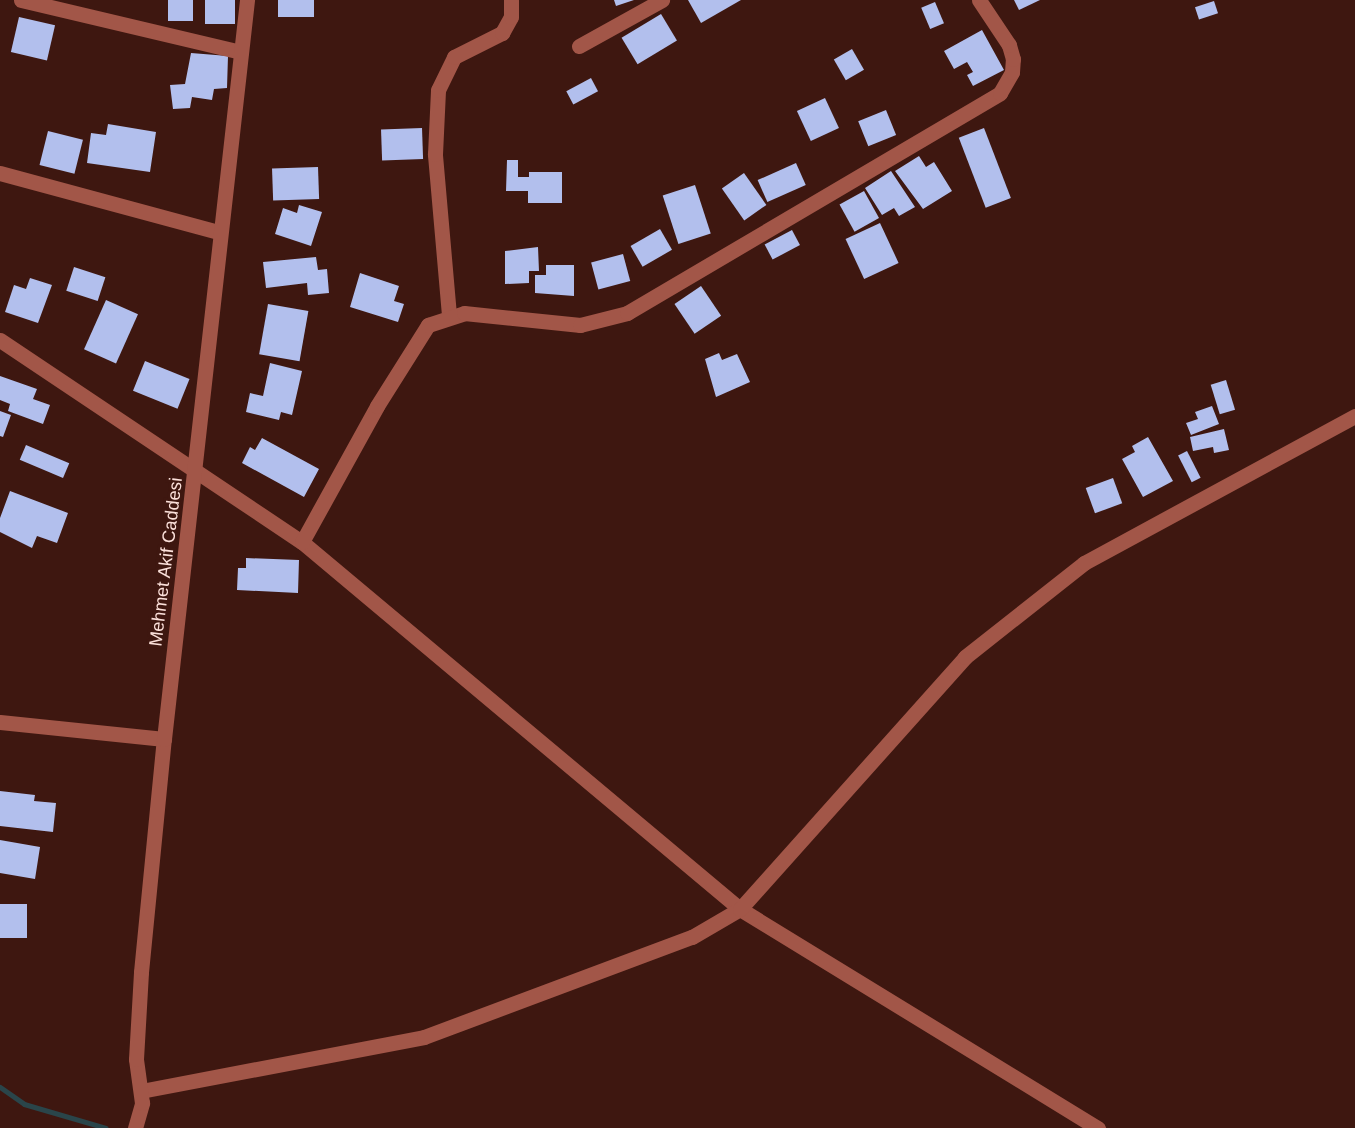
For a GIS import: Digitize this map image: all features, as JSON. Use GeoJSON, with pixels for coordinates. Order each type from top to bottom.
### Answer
{"type":"FeatureCollection","features":[{"type":"Feature","properties":{"kind":"street"},"geometry":{"type":"LineString","coordinates":[[21,0],[48,3],[241,52]]}},
{"type":"Feature","properties":{"kind":"street","name":"Mehmet Akif Caddesi"},"geometry":{"type":"LineString","coordinates":[[138,1122],[141,1091],[136,1059],[138,1019],[164,739],[196,472],[219,232],[248,0]]}},
{"type":"Feature","properties":{"kind":"street"},"geometry":{"type":"LineString","coordinates":[[449,315],[435,154],[438,90],[454,57],[502,33],[511,17],[511,0]]}},
{"type":"Feature","properties":{"kind":"street"},"geometry":{"type":"LineString","coordinates":[[579,46],[662,0]]}},
{"type":"Feature","properties":{"kind":"street"},"geometry":{"type":"LineString","coordinates":[[302,542],[420,333],[449,315],[464,313],[580,325],[627,314],[990,99],[1008,83],[1013,58],[1009,45],[979,0]]}},
{"type":"Feature","properties":{"kind":"street"},"geometry":{"type":"LineString","coordinates":[[0,173],[219,232]]}},
{"type":"Feature","properties":{"kind":"street"},"geometry":{"type":"LineString","coordinates":[[0,340],[302,542],[740,909],[1098,1128]]}},
{"type":"Feature","properties":{"kind":"street"},"geometry":{"type":"LineString","coordinates":[[141,1091],[424,1037],[692,937],[740,909],[965,657],[1084,563],[1355,416]]}},
{"type":"Feature","properties":{"kind":"street"},"geometry":{"type":"LineString","coordinates":[[0,722],[164,739]]}},
{"type":"Feature","properties":{"kind":"building"},"geometry":{"type":"Polygon","coordinates":[[[168,0],[193,0],[193,21],[168,21],[168,0]]]}},
{"type":"Feature","properties":{"kind":"building"},"geometry":{"type":"Polygon","coordinates":[[[205,0],[235,0],[235,24],[205,24],[205,0]]]}},
{"type":"Feature","properties":{"kind":"building"},"geometry":{"type":"Polygon","coordinates":[[[278,0],[314,0],[314,17],[278,17],[278,0]]]}},
{"type":"Feature","properties":{"kind":"building"},"geometry":{"type":"Polygon","coordinates":[[[614,0],[634,0],[616,6],[614,0]]]}},
{"type":"Feature","properties":{"kind":"building"},"geometry":{"type":"Polygon","coordinates":[[[688,0],[741,0],[701,23],[688,0]]]}},
{"type":"Feature","properties":{"kind":"building"},"geometry":{"type":"Polygon","coordinates":[[[1014,0],[1040,0],[1019,10],[1014,0]]]}},
{"type":"Feature","properties":{"kind":"building"},"geometry":{"type":"Polygon","coordinates":[[[1214,1],[1218,13],[1199,20],[1195,7],[1214,1]]]}},
{"type":"Feature","properties":{"kind":"building"},"geometry":{"type":"Polygon","coordinates":[[[935,2],[944,23],[930,29],[921,8],[935,2]]]}},
{"type":"Feature","properties":{"kind":"building"},"geometry":{"type":"Polygon","coordinates":[[[661,14],[677,41],[638,64],[622,38],[661,14]]]}},
{"type":"Feature","properties":{"kind":"building"},"geometry":{"type":"Polygon","coordinates":[[[19,17],[55,25],[47,60],[11,52],[19,17]]]}},
{"type":"Feature","properties":{"kind":"building"},"geometry":{"type":"Polygon","coordinates":[[[982,30],[1004,70],[973,86],[967,75],[973,72],[967,62],[954,69],[944,51],[982,30]]]}},
{"type":"Feature","properties":{"kind":"building"},"geometry":{"type":"Polygon","coordinates":[[[852,49],[864,70],[846,80],[834,60],[852,49]]]}},
{"type":"Feature","properties":{"kind":"building"},"geometry":{"type":"Polygon","coordinates":[[[191,53],[228,56],[227,88],[214,89],[212,100],[192,97],[190,108],[173,109],[170,85],[185,84],[191,53]]]}},
{"type":"Feature","properties":{"kind":"building"},"geometry":{"type":"Polygon","coordinates":[[[591,78],[598,91],[573,104],[566,91],[591,78]]]}},
{"type":"Feature","properties":{"kind":"building"},"geometry":{"type":"Polygon","coordinates":[[[825,98],[839,128],[811,141],[797,111],[825,98]]]}},
{"type":"Feature","properties":{"kind":"building"},"geometry":{"type":"Polygon","coordinates":[[[886,110],[896,135],[868,146],[858,121],[886,110]]]}},
{"type":"Feature","properties":{"kind":"building"},"geometry":{"type":"Polygon","coordinates":[[[108,124],[156,132],[150,172],[87,163],[91,133],[106,135],[108,124]]]}},
{"type":"Feature","properties":{"kind":"building"},"geometry":{"type":"Polygon","coordinates":[[[422,128],[423,159],[382,160],[381,129],[422,128]]]}},
{"type":"Feature","properties":{"kind":"building"},"geometry":{"type":"Polygon","coordinates":[[[984,128],[1011,198],[986,208],[959,138],[984,128]]]}},
{"type":"Feature","properties":{"kind":"building"},"geometry":{"type":"Polygon","coordinates":[[[48,131],[83,140],[74,174],[40,165],[48,131]]]}},
{"type":"Feature","properties":{"kind":"building"},"geometry":{"type":"Polygon","coordinates":[[[919,156],[926,167],[934,162],[952,191],[923,209],[895,171],[919,156]]]}},
{"type":"Feature","properties":{"kind":"building"},"geometry":{"type":"Polygon","coordinates":[[[507,160],[518,160],[518,177],[529,177],[529,172],[562,172],[562,203],[528,203],[528,191],[506,191],[507,160]]]}},
{"type":"Feature","properties":{"kind":"building"},"geometry":{"type":"Polygon","coordinates":[[[796,163],[806,185],[767,202],[758,180],[796,163]]]}},
{"type":"Feature","properties":{"kind":"building"},"geometry":{"type":"Polygon","coordinates":[[[318,167],[319,199],[273,201],[272,169],[318,167]]]}},
{"type":"Feature","properties":{"kind":"building"},"geometry":{"type":"Polygon","coordinates":[[[891,171],[915,207],[899,216],[894,208],[882,215],[865,188],[891,171]]]}},
{"type":"Feature","properties":{"kind":"building"},"geometry":{"type":"Polygon","coordinates":[[[744,173],[766,205],[744,220],[722,188],[744,173]]]}},
{"type":"Feature","properties":{"kind":"building"},"geometry":{"type":"Polygon","coordinates":[[[695,185],[711,234],[678,244],[663,196],[695,185]]]}},
{"type":"Feature","properties":{"kind":"building"},"geometry":{"type":"Polygon","coordinates":[[[864,191],[879,218],[855,232],[840,205],[864,191]]]}},
{"type":"Feature","properties":{"kind":"building"},"geometry":{"type":"Polygon","coordinates":[[[299,205],[322,212],[311,246],[275,234],[283,208],[297,213],[299,205]]]}},
{"type":"Feature","properties":{"kind":"building"},"geometry":{"type":"Polygon","coordinates":[[[880,223],[899,263],[864,279],[846,239],[880,223]]]}},
{"type":"Feature","properties":{"kind":"building"},"geometry":{"type":"Polygon","coordinates":[[[660,229],[672,250],[643,267],[631,246],[660,229]]]}},
{"type":"Feature","properties":{"kind":"building"},"geometry":{"type":"Polygon","coordinates":[[[792,230],[800,245],[773,260],[765,245],[792,230]]]}},
{"type":"Feature","properties":{"kind":"building"},"geometry":{"type":"Polygon","coordinates":[[[538,247],[539,271],[529,271],[529,283],[505,284],[505,251],[538,247]]]}},
{"type":"Feature","properties":{"kind":"building"},"geometry":{"type":"Polygon","coordinates":[[[623,254],[630,281],[598,290],[591,263],[623,254]]]}},
{"type":"Feature","properties":{"kind":"building"},"geometry":{"type":"Polygon","coordinates":[[[316,257],[318,270],[327,269],[329,293],[308,295],[307,283],[266,288],[263,262],[316,257]]]}},
{"type":"Feature","properties":{"kind":"building"},"geometry":{"type":"Polygon","coordinates":[[[546,265],[574,265],[574,296],[535,293],[535,275],[546,275],[546,265]]]}},
{"type":"Feature","properties":{"kind":"building"},"geometry":{"type":"Polygon","coordinates":[[[74,267],[105,277],[98,301],[66,291],[74,267]]]}},
{"type":"Feature","properties":{"kind":"building"},"geometry":{"type":"Polygon","coordinates":[[[360,273],[399,286],[394,301],[404,304],[398,322],[350,307],[360,273]]]}},
{"type":"Feature","properties":{"kind":"building"},"geometry":{"type":"Polygon","coordinates":[[[30,278],[52,285],[38,323],[5,312],[14,285],[26,289],[30,278]]]}},
{"type":"Feature","properties":{"kind":"building"},"geometry":{"type":"Polygon","coordinates":[[[701,286],[721,316],[695,334],[674,304],[701,286]]]}},
{"type":"Feature","properties":{"kind":"building"},"geometry":{"type":"Polygon","coordinates":[[[106,300],[138,314],[116,364],[84,349],[106,300]]]}},
{"type":"Feature","properties":{"kind":"building"},"geometry":{"type":"Polygon","coordinates":[[[268,304],[308,311],[300,361],[259,354],[268,304]]]}},
{"type":"Feature","properties":{"kind":"building"},"geometry":{"type":"Polygon","coordinates":[[[719,353],[722,360],[737,354],[750,382],[716,397],[705,359],[719,353]]]}},
{"type":"Feature","properties":{"kind":"building"},"geometry":{"type":"Polygon","coordinates":[[[145,361],[190,379],[178,409],[133,391],[145,361]]]}},
{"type":"Feature","properties":{"kind":"building"},"geometry":{"type":"Polygon","coordinates":[[[270,363],[302,371],[292,415],[281,412],[279,420],[246,412],[250,393],[263,396],[270,363]]]}},
{"type":"Feature","properties":{"kind":"building"},"geometry":{"type":"Polygon","coordinates":[[[0,376],[37,389],[33,399],[50,405],[43,424],[8,411],[10,404],[0,400],[0,376]]]}},
{"type":"Feature","properties":{"kind":"building"},"geometry":{"type":"Polygon","coordinates":[[[1226,380],[1235,410],[1220,414],[1211,385],[1226,380]]]}},
{"type":"Feature","properties":{"kind":"building"},"geometry":{"type":"Polygon","coordinates":[[[1212,406],[1219,424],[1191,435],[1186,423],[1198,419],[1195,412],[1212,406]]]}},
{"type":"Feature","properties":{"kind":"building"},"geometry":{"type":"Polygon","coordinates":[[[0,411],[11,415],[3,437],[0,436],[0,411]]]}},
{"type":"Feature","properties":{"kind":"building"},"geometry":{"type":"Polygon","coordinates":[[[1224,429],[1229,450],[1214,453],[1213,447],[1193,451],[1190,437],[1224,429]]]}},
{"type":"Feature","properties":{"kind":"building"},"geometry":{"type":"Polygon","coordinates":[[[1148,437],[1173,481],[1143,497],[1122,459],[1135,452],[1132,446],[1148,437]]]}},
{"type":"Feature","properties":{"kind":"building"},"geometry":{"type":"Polygon","coordinates":[[[262,438],[319,469],[304,497],[242,463],[250,447],[255,450],[262,438]]]}},
{"type":"Feature","properties":{"kind":"building"},"geometry":{"type":"Polygon","coordinates":[[[26,445],[69,463],[63,478],[20,460],[26,445]]]}},
{"type":"Feature","properties":{"kind":"building"},"geometry":{"type":"Polygon","coordinates":[[[1187,451],[1201,478],[1192,482],[1178,456],[1187,451]]]}},
{"type":"Feature","properties":{"kind":"building"},"geometry":{"type":"Polygon","coordinates":[[[1113,478],[1122,503],[1095,513],[1086,488],[1113,478]]]}},
{"type":"Feature","properties":{"kind":"building"},"geometry":{"type":"Polygon","coordinates":[[[10,491],[68,513],[57,543],[37,536],[32,548],[0,532],[0,518],[10,491]]]}},
{"type":"Feature","properties":{"kind":"building"},"geometry":{"type":"Polygon","coordinates":[[[246,558],[299,560],[298,593],[237,590],[238,568],[246,568],[246,558]]]}},
{"type":"Feature","properties":{"kind":"building"},"geometry":{"type":"Polygon","coordinates":[[[0,791],[35,795],[34,801],[56,803],[53,832],[0,826],[0,791]]]}},
{"type":"Feature","properties":{"kind":"building"},"geometry":{"type":"Polygon","coordinates":[[[0,840],[40,847],[35,879],[0,873],[0,840]]]}},
{"type":"Feature","properties":{"kind":"building"},"geometry":{"type":"Polygon","coordinates":[[[0,904],[27,904],[27,938],[0,938],[0,904]]]}},
{"type":"Feature","properties":{"kind":"waterway"},"geometry":{"type":"LineString","coordinates":[[0,1087],[24,1104],[106,1128]]}}]}
